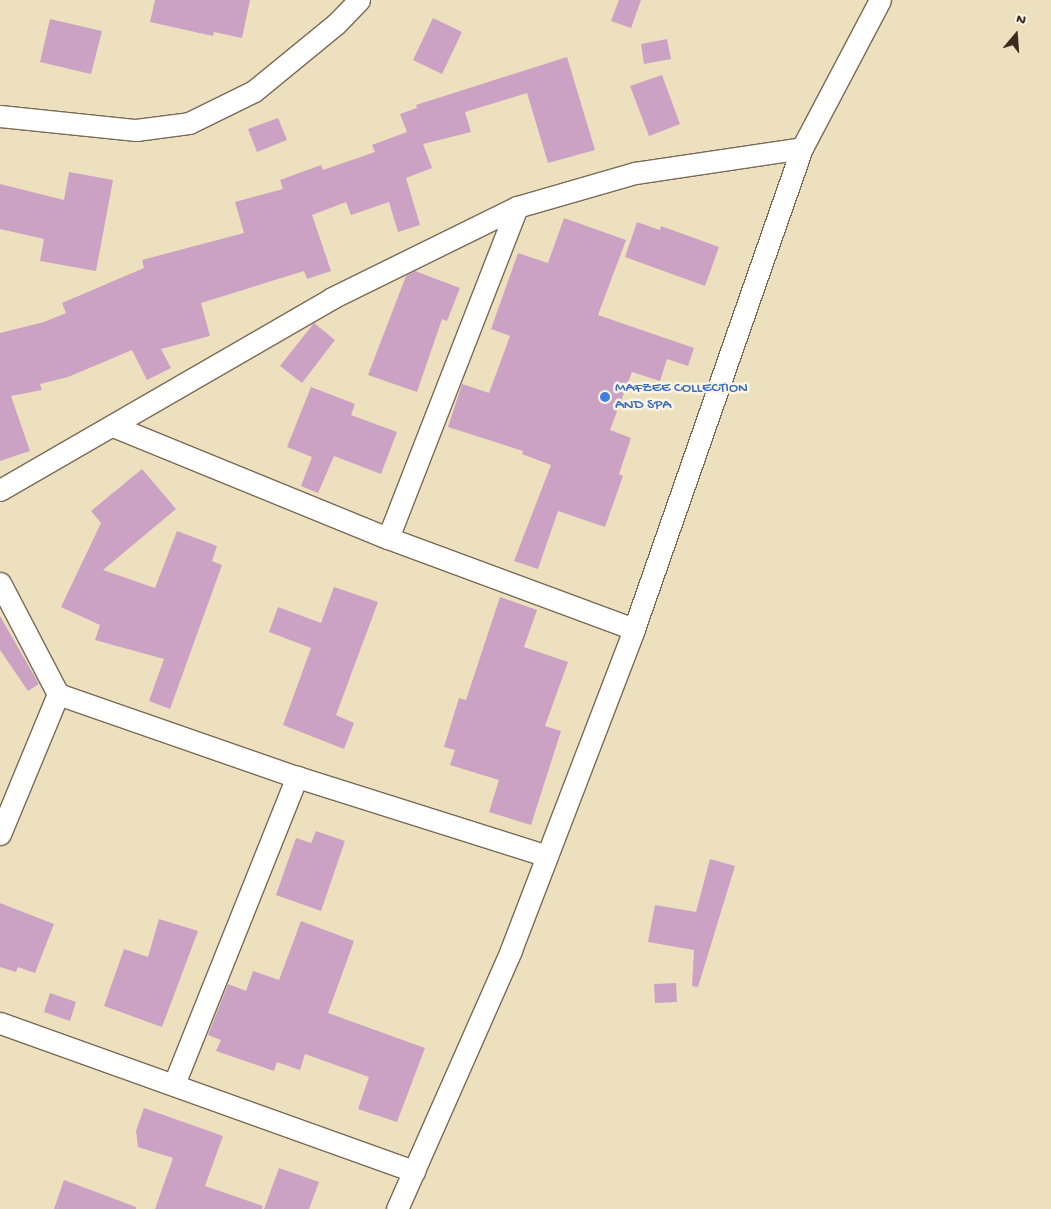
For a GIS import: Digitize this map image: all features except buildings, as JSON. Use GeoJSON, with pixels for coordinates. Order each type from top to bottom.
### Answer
{"type":"FeatureCollection","features":[{"type":"Feature","properties":{"kind":"street"},"geometry":{"type":"LineString","coordinates":[[0,116],[136,130],[189,123],[254,91],[336,24],[359,0]]}},
{"type":"Feature","properties":{"kind":"street"},"geometry":{"type":"LineString","coordinates":[[397,1209],[511,950],[548,856],[634,629],[802,148],[880,0]]}},
{"type":"Feature","properties":{"kind":"street"},"geometry":{"type":"LineString","coordinates":[[0,490],[332,298],[517,207],[635,173],[802,148]]}},
{"type":"Feature","properties":{"kind":"street"},"geometry":{"type":"LineString","coordinates":[[388,538],[517,207]]}},
{"type":"Feature","properties":{"kind":"street"},"geometry":{"type":"LineString","coordinates":[[113,426],[388,538],[634,629]]}},
{"type":"Feature","properties":{"kind":"street"},"geometry":{"type":"LineString","coordinates":[[0,583],[58,694],[297,777],[548,856]]}},
{"type":"Feature","properties":{"kind":"street"},"geometry":{"type":"LineString","coordinates":[[0,834],[58,694]]}},
{"type":"Feature","properties":{"kind":"street"},"geometry":{"type":"LineString","coordinates":[[174,1084],[297,777]]}},
{"type":"Feature","properties":{"kind":"street"},"geometry":{"type":"LineString","coordinates":[[0,1022],[414,1170]]}},
{"type":"Feature","properties":{"kind":"place","name":"MAFZEE COLLECTION AND SPA"},"geometry":{"type":"Point","coordinates":[605,397]}}]}
